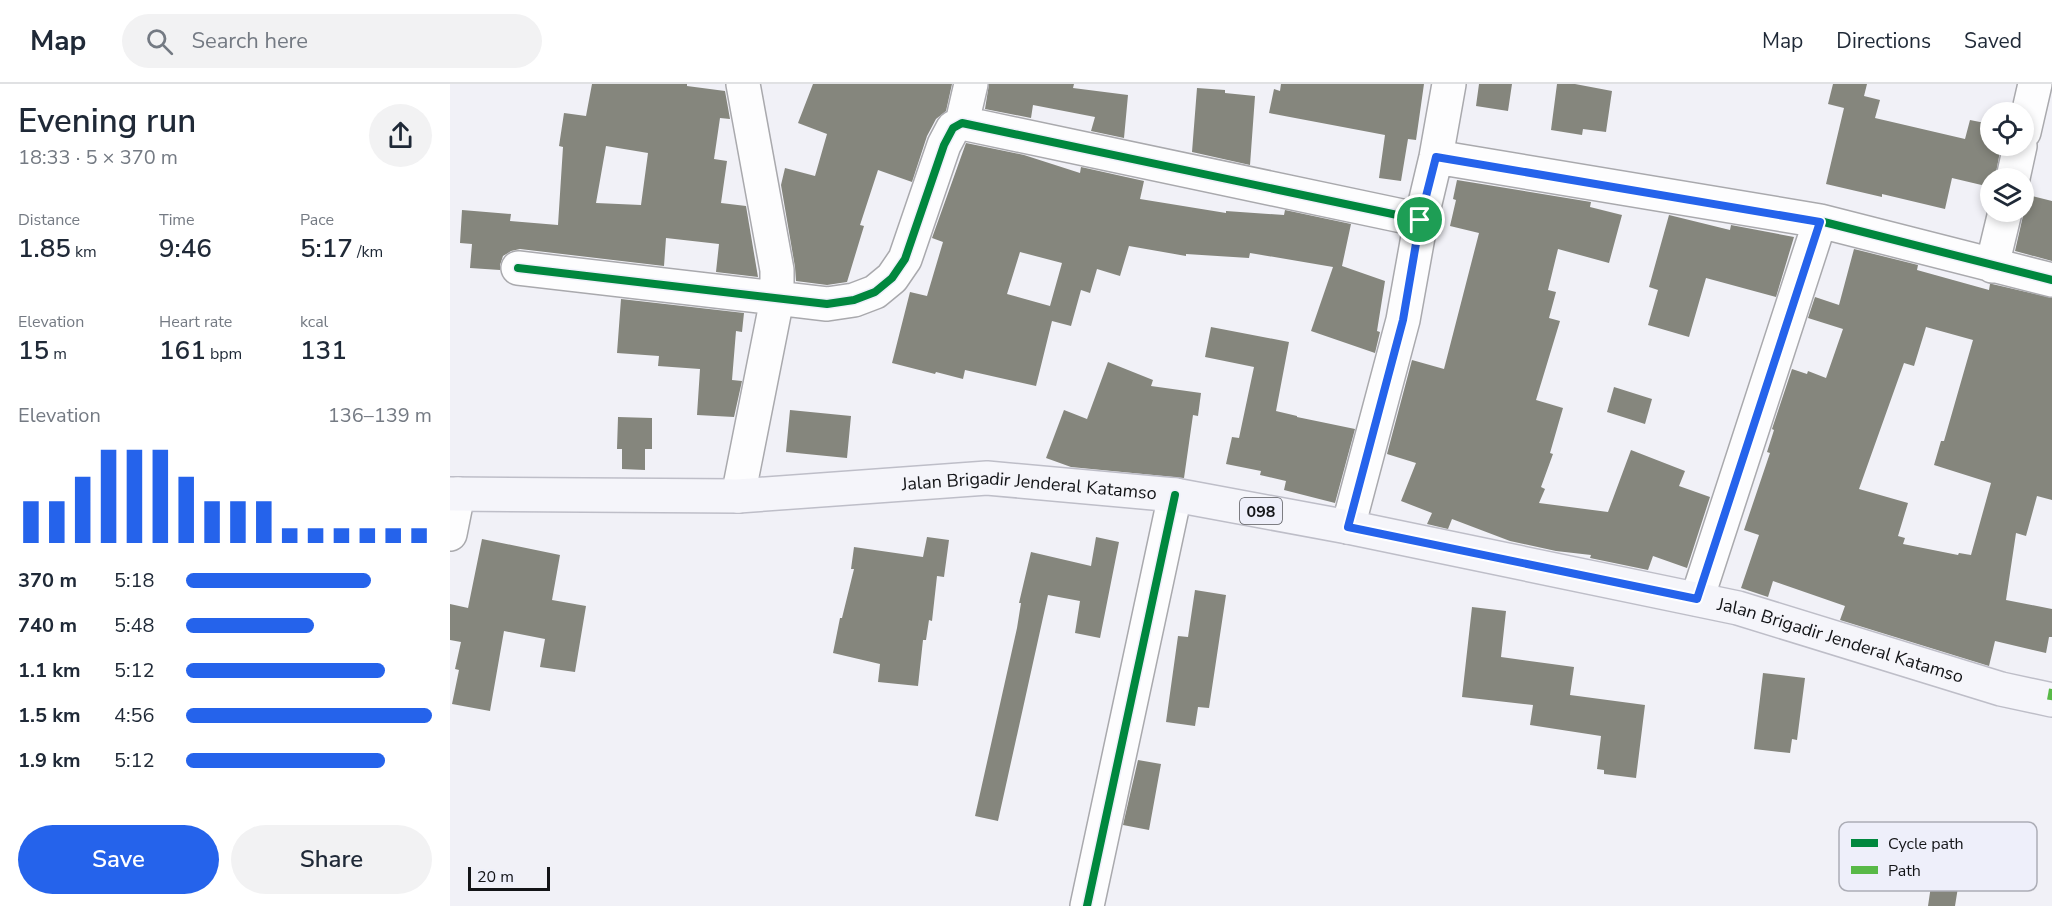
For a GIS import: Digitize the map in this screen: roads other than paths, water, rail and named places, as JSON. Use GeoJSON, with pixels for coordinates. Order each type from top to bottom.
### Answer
{"type":"FeatureCollection","features":[{"type":"Feature","properties":{"kind":"main road","name":"Jalan Brigadir Jenderal Katamso"},"geometry":{"type":"LineString","coordinates":[[454,494],[738,496],[987,478],[1175,495],[1348,527],[1738,608],[2001,688],[2051,696]]}},
{"type":"Feature","properties":{"kind":"street"},"geometry":{"type":"LineString","coordinates":[[738,496],[777,299],[777,270],[743,84]]}},
{"type":"Feature","properties":{"kind":"street"},"geometry":{"type":"LineString","coordinates":[[962,123],[971,84]]}},
{"type":"Feature","properties":{"kind":"street"},"geometry":{"type":"LineString","coordinates":[[1348,527],[1403,320],[1420,220],[1436,157],[1449,84]]}},
{"type":"Feature","properties":{"kind":"street"},"geometry":{"type":"LineString","coordinates":[[2030,102],[2034,84]]}},
{"type":"Feature","properties":{"kind":"street"},"geometry":{"type":"LineString","coordinates":[[518,268],[827,304],[854,300],[875,292],[892,278],[905,259],[944,145],[953,128],[962,123],[1420,220]]}},
{"type":"Feature","properties":{"kind":"street"},"geometry":{"type":"LineString","coordinates":[[1436,157],[1820,222],[2052,280]]}},
{"type":"Feature","properties":{"kind":"street"},"geometry":{"type":"LineString","coordinates":[[1697,599],[1820,222]]}},
{"type":"Feature","properties":{"kind":"street"},"geometry":{"type":"LineString","coordinates":[[1992,266],[2003,222]]}},
{"type":"Feature","properties":{"kind":"street"},"geometry":{"type":"LineString","coordinates":[[450,534],[454,494]]}},
{"type":"Feature","properties":{"kind":"street"},"geometry":{"type":"LineString","coordinates":[[1087,906],[1175,495]]}}]}
